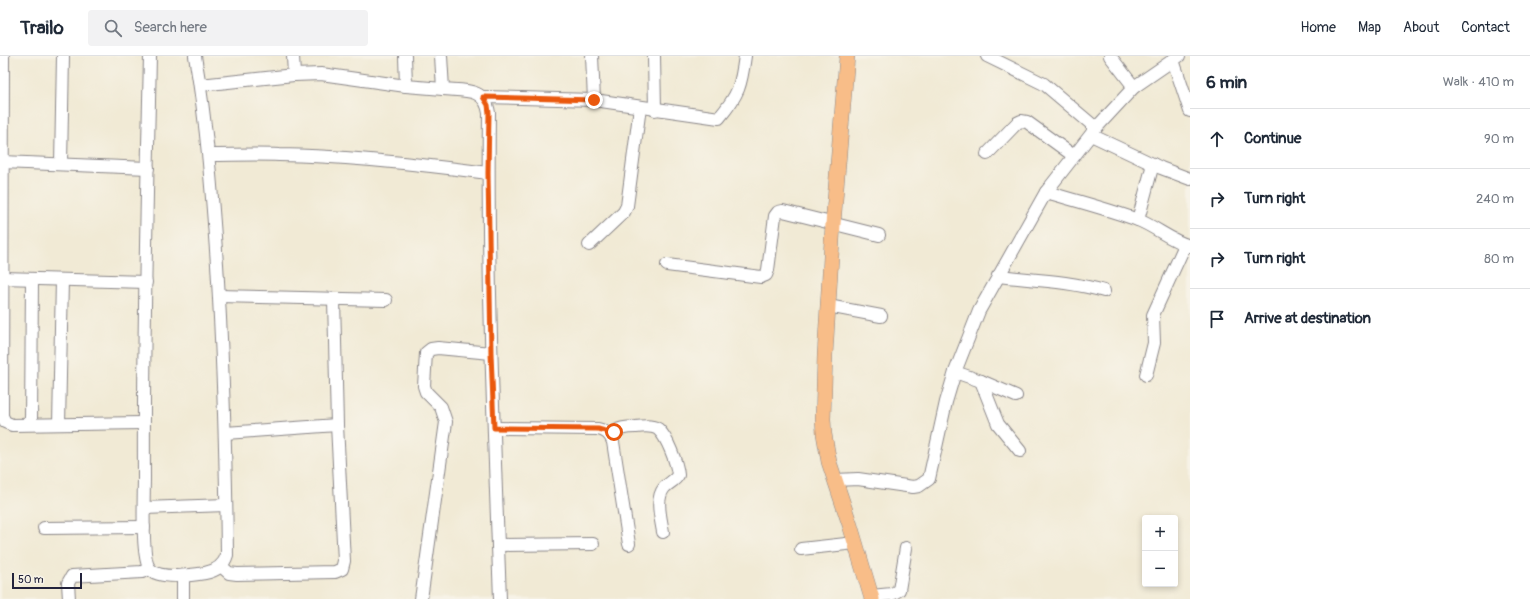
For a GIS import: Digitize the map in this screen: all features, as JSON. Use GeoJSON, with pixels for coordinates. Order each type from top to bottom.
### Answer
{"type":"FeatureCollection","features":[{"type":"Feature","properties":{"kind":"main road"},"geometry":{"type":"LineString","coordinates":[[847,56],[833,224],[823,419],[825,442],[835,480],[871,597]]}},
{"type":"Feature","properties":{"kind":"street"},"geometry":{"type":"LineString","coordinates":[[3,56],[1,262],[2,416],[5,422],[12,425],[144,423]]}},
{"type":"Feature","properties":{"kind":"street"},"geometry":{"type":"LineString","coordinates":[[61,164],[63,56]]}},
{"type":"Feature","properties":{"kind":"street"},"geometry":{"type":"LineString","coordinates":[[150,56],[144,423],[144,527],[146,562],[149,569],[160,575],[182,576],[207,573],[221,566],[226,560],[227,555],[225,433],[219,296],[209,155],[195,56]]}},
{"type":"Feature","properties":{"kind":"street"},"geometry":{"type":"LineString","coordinates":[[293,56],[294,75]]}},
{"type":"Feature","properties":{"kind":"street"},"geometry":{"type":"LineString","coordinates":[[405,56],[406,86]]}},
{"type":"Feature","properties":{"kind":"street"},"geometry":{"type":"LineString","coordinates":[[441,56],[443,88]]}},
{"type":"Feature","properties":{"kind":"street"},"geometry":{"type":"LineString","coordinates":[[592,56],[594,100]]}},
{"type":"Feature","properties":{"kind":"street"},"geometry":{"type":"LineString","coordinates":[[654,56],[655,110]]}},
{"type":"Feature","properties":{"kind":"street"},"geometry":{"type":"LineString","coordinates":[[200,85],[294,75],[334,75],[406,86],[443,88],[473,92],[483,97],[594,100],[655,110],[719,118],[734,99],[740,87],[746,56]]}},
{"type":"Feature","properties":{"kind":"street"},"geometry":{"type":"LineString","coordinates":[[987,56],[1044,84],[1093,131],[1153,164],[1190,180]]}},
{"type":"Feature","properties":{"kind":"street"},"geometry":{"type":"LineString","coordinates":[[1110,56],[1134,87]]}},
{"type":"Feature","properties":{"kind":"street"},"geometry":{"type":"LineString","coordinates":[[835,480],[858,479],[913,487],[919,486],[930,479],[946,402],[955,372],[979,310],[1046,192],[1093,131],[1134,87],[1176,58],[1190,111]]}},
{"type":"Feature","properties":{"kind":"street"},"geometry":{"type":"LineString","coordinates":[[483,97],[488,105],[489,113],[488,173],[491,353],[500,599]]}},
{"type":"Feature","properties":{"kind":"street"},"geometry":{"type":"LineString","coordinates":[[589,245],[624,212],[628,206],[640,107]]}},
{"type":"Feature","properties":{"kind":"street"},"geometry":{"type":"LineString","coordinates":[[987,154],[1017,123],[1021,121],[1027,122],[1074,156]]}},
{"type":"Feature","properties":{"kind":"street"},"geometry":{"type":"LineString","coordinates":[[209,155],[328,157],[403,162],[488,173]]}},
{"type":"Feature","properties":{"kind":"street"},"geometry":{"type":"LineString","coordinates":[[2,162],[148,168]]}},
{"type":"Feature","properties":{"kind":"street"},"geometry":{"type":"LineString","coordinates":[[1138,220],[1153,164]]}},
{"type":"Feature","properties":{"kind":"street"},"geometry":{"type":"LineString","coordinates":[[1046,192],[1138,220],[1188,246],[1153,315],[1154,343],[1146,375]]}},
{"type":"Feature","properties":{"kind":"street"},"geometry":{"type":"LineString","coordinates":[[667,265],[761,278],[766,275],[768,270],[775,216],[778,212],[783,211],[879,235]]}},
{"type":"Feature","properties":{"kind":"street"},"geometry":{"type":"LineString","coordinates":[[998,276],[1076,284],[1104,291]]}},
{"type":"Feature","properties":{"kind":"street"},"geometry":{"type":"LineString","coordinates":[[2,278],[146,282]]}},
{"type":"Feature","properties":{"kind":"street"},"geometry":{"type":"LineString","coordinates":[[31,424],[32,279]]}},
{"type":"Feature","properties":{"kind":"street"},"geometry":{"type":"LineString","coordinates":[[59,424],[62,280]]}},
{"type":"Feature","properties":{"kind":"street"},"geometry":{"type":"LineString","coordinates":[[219,296],[386,300]]}},
{"type":"Feature","properties":{"kind":"street"},"geometry":{"type":"LineString","coordinates":[[221,566],[229,572],[237,574],[335,572],[342,569],[344,561],[336,425],[334,299]]}},
{"type":"Feature","properties":{"kind":"street"},"geometry":{"type":"LineString","coordinates":[[828,306],[881,316]]}},
{"type":"Feature","properties":{"kind":"street"},"geometry":{"type":"LineString","coordinates":[[421,599],[446,422],[441,407],[426,392],[424,386],[426,353],[431,349],[438,348],[491,353]]}},
{"type":"Feature","properties":{"kind":"street"},"geometry":{"type":"LineString","coordinates":[[955,372],[1016,396]]}},
{"type":"Feature","properties":{"kind":"street"},"geometry":{"type":"LineString","coordinates":[[981,381],[998,424],[1020,451]]}},
{"type":"Feature","properties":{"kind":"street"},"geometry":{"type":"LineString","coordinates":[[225,433],[336,425]]}},
{"type":"Feature","properties":{"kind":"street"},"geometry":{"type":"LineString","coordinates":[[610,435],[623,427],[651,426],[664,435],[678,475],[677,478],[664,487],[661,493],[660,508],[663,532]]}},
{"type":"Feature","properties":{"kind":"street"},"geometry":{"type":"LineString","coordinates":[[494,428],[598,429],[605,431],[610,435],[613,442],[629,544]]}},
{"type":"Feature","properties":{"kind":"street"},"geometry":{"type":"LineString","coordinates":[[144,508],[226,505]]}},
{"type":"Feature","properties":{"kind":"street"},"geometry":{"type":"LineString","coordinates":[[44,528],[144,527]]}},
{"type":"Feature","properties":{"kind":"street"},"geometry":{"type":"LineString","coordinates":[[801,549],[855,543]]}},
{"type":"Feature","properties":{"kind":"street"},"geometry":{"type":"LineString","coordinates":[[498,545],[592,544]]}},
{"type":"Feature","properties":{"kind":"street"},"geometry":{"type":"LineString","coordinates":[[871,597],[892,594],[899,590],[906,548]]}},
{"type":"Feature","properties":{"kind":"street"},"geometry":{"type":"LineString","coordinates":[[69,599],[68,583],[72,576],[142,572],[149,569]]}},
{"type":"Feature","properties":{"kind":"street"},"geometry":{"type":"LineString","coordinates":[[182,576],[183,599]]}},
{"type":"Feature","properties":{"kind":"route"},"geometry":{"type":"LineString","coordinates":[[594,100],[483,97],[488,105],[489,113],[488,173],[491,266],[491,353],[494,428],[598,429],[605,431],[610,435],[614,432]]}}]}
